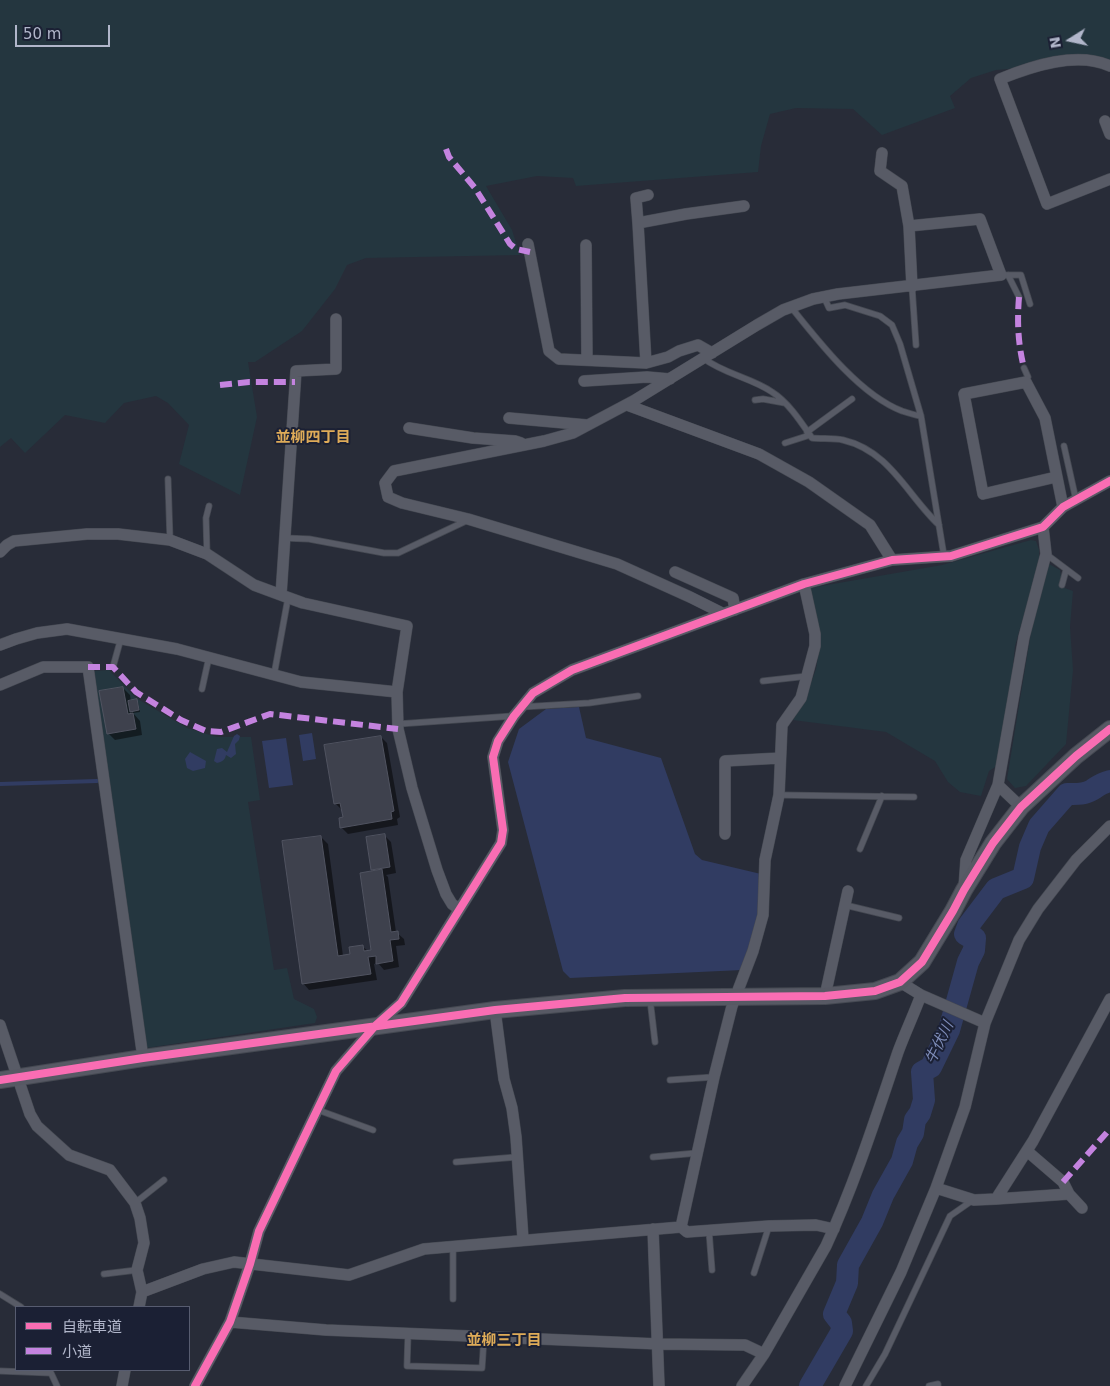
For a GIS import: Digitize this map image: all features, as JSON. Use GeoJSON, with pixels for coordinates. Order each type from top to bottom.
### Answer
{"type":"FeatureCollection","features":[{"type":"Feature","properties":{"kind":"street"},"geometry":{"type":"LineString","coordinates":[[1110,66],[1104,63],[1081,60],[1056,62],[1028,67],[1000,79],[1047,204],[1110,179]]}},
{"type":"Feature","properties":{"kind":"street"},"geometry":{"type":"LineString","coordinates":[[1105,121],[1110,134]]}},
{"type":"Feature","properties":{"kind":"street"},"geometry":{"type":"LineString","coordinates":[[882,153],[880,171],[902,186],[909,226],[912,287]]}},
{"type":"Feature","properties":{"kind":"street"},"geometry":{"type":"LineString","coordinates":[[646,363],[636,198],[648,195]]}},
{"type":"Feature","properties":{"kind":"street"},"geometry":{"type":"LineString","coordinates":[[638,223],[744,206]]}},
{"type":"Feature","properties":{"kind":"street"},"geometry":{"type":"LineString","coordinates":[[730,612],[617,564],[468,519],[395,500],[388,497],[386,483],[394,471],[525,445],[573,433],[627,405],[757,325],[791,308],[824,297],[1005,275],[980,220],[909,226]]}},
{"type":"Feature","properties":{"kind":"street"},"geometry":{"type":"LineString","coordinates":[[528,244],[549,351],[559,359],[646,363],[668,357],[698,345],[708,355]]}},
{"type":"Feature","properties":{"kind":"street"},"geometry":{"type":"LineString","coordinates":[[586,245],[587,360]]}},
{"type":"Feature","properties":{"kind":"street"},"geometry":{"type":"LineString","coordinates":[[285,597],[284,538],[296,371],[336,369],[336,319]]}},
{"type":"Feature","properties":{"kind":"street"},"geometry":{"type":"LineString","coordinates":[[584,381],[647,376],[670,379]]}},
{"type":"Feature","properties":{"kind":"street"},"geometry":{"type":"LineString","coordinates":[[1056,477],[983,494],[964,394],[1026,382],[1045,418],[1063,508]]}},
{"type":"Feature","properties":{"kind":"street"},"geometry":{"type":"LineString","coordinates":[[627,405],[759,454],[808,482],[870,525],[892,560]]}},
{"type":"Feature","properties":{"kind":"street"},"geometry":{"type":"LineString","coordinates":[[509,418],[587,425]]}},
{"type":"Feature","properties":{"kind":"street"},"geometry":{"type":"LineString","coordinates":[[410,428],[473,438],[515,441],[525,445]]}},
{"type":"Feature","properties":{"kind":"street"},"geometry":{"type":"LineString","coordinates":[[195,1386],[230,1322],[259,1232],[336,1071],[375,1026],[401,1003],[501,843],[503,830],[493,757],[498,741],[533,693],[572,670],[804,584],[892,560],[951,556],[1043,527],[1063,508],[1110,481]]}},
{"type":"Feature","properties":{"kind":"street"},"geometry":{"type":"LineString","coordinates":[[964,890],[966,860],[998,785],[1024,637],[1046,554],[1043,527]]}},
{"type":"Feature","properties":{"kind":"street"},"geometry":{"type":"LineString","coordinates":[[0,552],[7,544],[14,541],[87,534],[118,534],[170,540],[207,554],[254,585],[285,597],[303,603],[407,626],[397,692],[398,724],[412,788],[437,870],[446,894],[452,904],[458,909]]}},
{"type":"Feature","properties":{"kind":"street"},"geometry":{"type":"LineString","coordinates":[[675,572],[733,598],[730,612]]}},
{"type":"Feature","properties":{"kind":"street"},"geometry":{"type":"LineString","coordinates":[[681,1227],[714,1077],[735,997],[753,951],[763,915],[765,860],[779,795],[782,725],[800,698],[816,646],[804,584]]}},
{"type":"Feature","properties":{"kind":"street"},"geometry":{"type":"LineString","coordinates":[[0,645],[16,638],[67,629],[209,656],[301,682],[397,692]]}},
{"type":"Feature","properties":{"kind":"street"},"geometry":{"type":"LineString","coordinates":[[0,685],[43,667],[88,667],[144,1058]]}},
{"type":"Feature","properties":{"kind":"street"},"geometry":{"type":"LineString","coordinates":[[0,1080],[144,1058],[495,1010],[624,998],[824,996],[876,991],[900,982],[922,962],[993,843],[1021,807],[1076,756],[1110,729]]}},
{"type":"Feature","properties":{"kind":"street"},"geometry":{"type":"LineString","coordinates":[[725,834],[725,761],[780,758]]}},
{"type":"Feature","properties":{"kind":"street"},"geometry":{"type":"LineString","coordinates":[[998,785],[1021,807]]}},
{"type":"Feature","properties":{"kind":"street"},"geometry":{"type":"LineString","coordinates":[[845,1386],[901,1272],[936,1188],[965,1107],[982,1022],[1019,940],[1038,910],[1076,860],[1110,826]]}},
{"type":"Feature","properties":{"kind":"street"},"geometry":{"type":"LineString","coordinates":[[824,996],[848,891]]}},
{"type":"Feature","properties":{"kind":"street"},"geometry":{"type":"LineString","coordinates":[[900,982],[924,997],[982,1022]]}},
{"type":"Feature","properties":{"kind":"street"},"geometry":{"type":"LineString","coordinates":[[742,1386],[764,1354],[834,1229],[865,1150],[899,1050],[924,997]]}},
{"type":"Feature","properties":{"kind":"street"},"geometry":{"type":"LineString","coordinates":[[996,1199],[1059,1095],[1110,999]]}},
{"type":"Feature","properties":{"kind":"street"},"geometry":{"type":"LineString","coordinates":[[495,1010],[504,1079],[512,1108],[522,1240]]}},
{"type":"Feature","properties":{"kind":"street"},"geometry":{"type":"LineString","coordinates":[[0,1025],[30,1114],[37,1126],[69,1155],[110,1170],[135,1203],[140,1218],[144,1243],[137,1270],[142,1292],[139,1306]]}},
{"type":"Feature","properties":{"kind":"street"},"geometry":{"type":"LineString","coordinates":[[1027,1150],[1063,1182],[1068,1194],[1082,1208]]}},
{"type":"Feature","properties":{"kind":"street"},"geometry":{"type":"LineString","coordinates":[[936,1188],[974,1200],[1068,1194]]}},
{"type":"Feature","properties":{"kind":"street"},"geometry":{"type":"LineString","coordinates":[[142,1292],[202,1269],[234,1262],[349,1275],[424,1249],[453,1246],[681,1227],[687,1232],[816,1224],[834,1229]]}},
{"type":"Feature","properties":{"kind":"street"},"geometry":{"type":"LineString","coordinates":[[653,1229],[659,1386]]}},
{"type":"Feature","properties":{"kind":"street"},"geometry":{"type":"LineString","coordinates":[[230,1322],[326,1330],[408,1334],[658,1344],[744,1345],[764,1354]]}},
{"type":"Feature","properties":{"kind":"street"},"geometry":{"type":"LineString","coordinates":[[122,1386],[125,1371]]}},
{"type":"Feature","properties":{"kind":"lane"},"geometry":{"type":"LineString","coordinates":[[1005,275],[1019,298]]}},
{"type":"Feature","properties":{"kind":"lane"},"geometry":{"type":"LineString","coordinates":[[1005,275],[1021,276],[1030,304]]}},
{"type":"Feature","properties":{"kind":"lane"},"geometry":{"type":"LineString","coordinates":[[912,287],[916,345]]}},
{"type":"Feature","properties":{"kind":"lane"},"geometry":{"type":"LineString","coordinates":[[824,297],[829,308],[845,305],[880,316],[892,325],[900,344],[920,416],[944,556]]}},
{"type":"Feature","properties":{"kind":"lane"},"geometry":{"type":"LineString","coordinates":[[791,308],[821,344],[864,388],[900,411],[920,416]]}},
{"type":"Feature","properties":{"kind":"lane"},"geometry":{"type":"LineString","coordinates":[[708,355],[714,366],[771,391],[786,404],[812,438],[842,440],[867,448],[877,455],[939,526]]}},
{"type":"Feature","properties":{"kind":"lane"},"geometry":{"type":"LineString","coordinates":[[1024,368],[1028,378],[1026,382]]}},
{"type":"Feature","properties":{"kind":"lane"},"geometry":{"type":"LineString","coordinates":[[755,400],[763,399],[786,404]]}},
{"type":"Feature","properties":{"kind":"lane"},"geometry":{"type":"LineString","coordinates":[[785,443],[809,433],[852,399]]}},
{"type":"Feature","properties":{"kind":"lane"},"geometry":{"type":"LineString","coordinates":[[1064,446],[1076,500]]}},
{"type":"Feature","properties":{"kind":"lane"},"geometry":{"type":"LineString","coordinates":[[168,479],[170,540]]}},
{"type":"Feature","properties":{"kind":"lane"},"geometry":{"type":"LineString","coordinates":[[207,554],[206,518],[209,506]]}},
{"type":"Feature","properties":{"kind":"lane"},"geometry":{"type":"LineString","coordinates":[[284,538],[309,539],[384,553],[398,553],[468,519]]}},
{"type":"Feature","properties":{"kind":"lane"},"geometry":{"type":"LineString","coordinates":[[1046,554],[1078,578]]}},
{"type":"Feature","properties":{"kind":"lane"},"geometry":{"type":"LineString","coordinates":[[1062,585],[1066,570]]}},
{"type":"Feature","properties":{"kind":"lane"},"geometry":{"type":"LineString","coordinates":[[274,675],[285,597]]}},
{"type":"Feature","properties":{"kind":"lane"},"geometry":{"type":"LineString","coordinates":[[113,667],[121,638]]}},
{"type":"Feature","properties":{"kind":"lane"},"geometry":{"type":"LineString","coordinates":[[202,689],[209,656]]}},
{"type":"Feature","properties":{"kind":"lane"},"geometry":{"type":"LineString","coordinates":[[763,681],[808,676]]}},
{"type":"Feature","properties":{"kind":"lane"},"geometry":{"type":"LineString","coordinates":[[398,724],[518,712],[638,696]]}},
{"type":"Feature","properties":{"kind":"lane"},"geometry":{"type":"LineString","coordinates":[[779,795],[914,797]]}},
{"type":"Feature","properties":{"kind":"lane"},"geometry":{"type":"LineString","coordinates":[[860,848],[882,796]]}},
{"type":"Feature","properties":{"kind":"lane"},"geometry":{"type":"LineString","coordinates":[[845,905],[899,918]]}},
{"type":"Feature","properties":{"kind":"lane"},"geometry":{"type":"LineString","coordinates":[[650,998],[655,1042]]}},
{"type":"Feature","properties":{"kind":"lane"},"geometry":{"type":"LineString","coordinates":[[670,1080],[714,1077]]}},
{"type":"Feature","properties":{"kind":"lane"},"geometry":{"type":"LineString","coordinates":[[318,1110],[373,1130]]}},
{"type":"Feature","properties":{"kind":"lane"},"geometry":{"type":"LineString","coordinates":[[653,1157],[697,1154]]}},
{"type":"Feature","properties":{"kind":"lane"},"geometry":{"type":"LineString","coordinates":[[456,1162],[517,1157]]}},
{"type":"Feature","properties":{"kind":"lane"},"geometry":{"type":"LineString","coordinates":[[135,1203],[164,1180]]}},
{"type":"Feature","properties":{"kind":"lane"},"geometry":{"type":"LineString","coordinates":[[866,1386],[885,1354],[950,1216],[974,1200]]}},
{"type":"Feature","properties":{"kind":"lane"},"geometry":{"type":"LineString","coordinates":[[754,1273],[769,1226]]}},
{"type":"Feature","properties":{"kind":"lane"},"geometry":{"type":"LineString","coordinates":[[709,1230],[712,1270]]}},
{"type":"Feature","properties":{"kind":"lane"},"geometry":{"type":"LineString","coordinates":[[453,1246],[453,1299]]}},
{"type":"Feature","properties":{"kind":"lane"},"geometry":{"type":"LineString","coordinates":[[104,1274],[137,1270]]}},
{"type":"Feature","properties":{"kind":"lane"},"geometry":{"type":"LineString","coordinates":[[0,1294],[18,1306]]}},
{"type":"Feature","properties":{"kind":"lane"},"geometry":{"type":"LineString","coordinates":[[408,1334],[407,1366],[482,1368],[484,1337]]}},
{"type":"Feature","properties":{"kind":"lane"},"geometry":{"type":"LineString","coordinates":[[0,1371],[52,1373],[57,1386]]}},
{"type":"Feature","properties":{"kind":"lane"},"geometry":{"type":"LineString","coordinates":[[929,1386],[938,1384],[938,1386]]}},
{"type":"Feature","properties":{"kind":"shaded area"},"geometry":{"type":"Polygon","coordinates":[[[0,0],[1110,0],[1110,64],[1103,61],[996,70],[971,78],[950,96],[955,108],[882,135],[853,109],[796,108],[770,114],[761,146],[758,172],[576,186],[573,178],[537,176],[486,186],[512,230],[520,255],[366,258],[347,265],[335,289],[302,331],[255,362],[248,362],[257,417],[240,495],[179,464],[189,425],[168,403],[156,396],[124,403],[105,423],[65,415],[25,453],[11,438],[0,447],[0,0]]]}},
{"type":"Feature","properties":{"kind":"shaded area"},"geometry":{"type":"Polygon","coordinates":[[[1031,540],[1036,541],[1039,550],[1039,563],[1015,646],[997,766],[989,771],[981,796],[960,792],[948,782],[935,761],[886,732],[793,720],[806,697],[816,669],[819,651],[810,588],[942,565],[1031,540]]]}},
{"type":"Feature","properties":{"kind":"shaded area"},"geometry":{"type":"Polygon","coordinates":[[[1049,564],[1060,570],[1059,586],[1073,591],[1070,627],[1073,670],[1066,744],[1026,786],[1015,788],[1007,779],[1031,632],[1049,564]]]}},
{"type":"Feature","properties":{"kind":"shaded area"},"geometry":{"type":"Polygon","coordinates":[[[109,670],[136,698],[187,728],[217,737],[251,737],[260,800],[248,802],[274,970],[287,968],[294,999],[314,1009],[317,1017],[315,1023],[146,1048],[93,674],[95,671],[109,670]]]}},
{"type":"Feature","properties":{"kind":"water"},"geometry":{"type":"Polygon","coordinates":[[[579,707],[586,738],[661,758],[695,854],[702,860],[761,874],[759,913],[742,970],[570,978],[563,971],[508,762],[519,729],[546,709],[579,707]]]}},
{"type":"Feature","properties":{"kind":"water"},"geometry":{"type":"Polygon","coordinates":[[[312,733],[316,759],[303,761],[299,735],[312,733]]]}},
{"type":"Feature","properties":{"kind":"water"},"geometry":{"type":"Polygon","coordinates":[[[237,734],[240,736],[235,744],[236,754],[231,758],[226,755],[219,763],[214,761],[217,749],[222,748],[227,752],[234,736],[237,734]]]}},
{"type":"Feature","properties":{"kind":"water"},"geometry":{"type":"Polygon","coordinates":[[[286,738],[293,785],[269,788],[262,741],[286,738]]]}},
{"type":"Feature","properties":{"kind":"water"},"geometry":{"type":"Polygon","coordinates":[[[190,752],[206,761],[205,768],[193,771],[187,768],[185,759],[190,752]]]}},
{"type":"Feature","properties":{"kind":"building"},"geometry":{"type":"Polygon","coordinates":[[[123,687],[128,714],[133,713],[136,729],[107,734],[99,691],[123,687]]]}},
{"type":"Feature","properties":{"kind":"building"},"geometry":{"type":"Polygon","coordinates":[[[137,699],[139,710],[130,712],[128,701],[137,699]]]}},
{"type":"Feature","properties":{"kind":"building"},"geometry":{"type":"Polygon","coordinates":[[[381,736],[394,811],[391,812],[392,819],[340,828],[339,818],[343,817],[340,803],[334,804],[324,745],[381,736]]]}},
{"type":"Feature","properties":{"kind":"building"},"geometry":{"type":"Polygon","coordinates":[[[385,834],[390,867],[371,870],[366,837],[385,834]]]}},
{"type":"Feature","properties":{"kind":"building"},"geometry":{"type":"Polygon","coordinates":[[[321,836],[338,956],[350,954],[349,947],[363,945],[364,951],[371,950],[360,873],[382,869],[391,932],[398,931],[399,939],[390,940],[393,961],[376,964],[376,956],[368,957],[371,974],[302,984],[282,841],[321,836]]]}},
{"type":"Feature","properties":{"kind":"waterway"},"geometry":{"type":"LineString","coordinates":[[0,784],[97,781]]}},
{"type":"Feature","properties":{"kind":"waterway","name":"牛伏川"},"geometry":{"type":"LineString","coordinates":[[810,1386],[842,1331],[841,1323],[834,1314],[847,1283],[848,1265],[872,1222],[883,1195],[902,1161],[907,1143],[913,1133],[915,1120],[920,1113],[924,1100],[922,1072],[931,1067],[949,1030],[968,962],[974,950],[975,938],[965,934],[968,926],[996,889],[1023,878],[1030,847],[1039,826],[1067,794],[1086,793],[1110,781]]}},
{"type":"Feature","properties":{"kind":"marked path"},"geometry":{"type":"LineString","coordinates":[[446,149],[449,157],[475,188],[510,244],[516,249],[530,252]]}},
{"type":"Feature","properties":{"kind":"marked path"},"geometry":{"type":"LineString","coordinates":[[1019,297],[1018,333],[1024,368]]}},
{"type":"Feature","properties":{"kind":"marked path"},"geometry":{"type":"LineString","coordinates":[[220,385],[249,382],[295,382]]}},
{"type":"Feature","properties":{"kind":"marked path"},"geometry":{"type":"LineString","coordinates":[[88,667],[113,667],[136,692],[181,720],[206,731],[221,732],[270,714],[398,729]]}},
{"type":"Feature","properties":{"kind":"marked path"},"geometry":{"type":"LineString","coordinates":[[1063,1182],[1110,1129]]}},
{"type":"Feature","properties":{"kind":"cycle path"},"geometry":{"type":"LineString","coordinates":[[195,1386],[230,1322],[259,1231],[336,1071],[375,1026],[401,1003],[501,843],[503,830],[493,757],[498,741],[514,716],[533,693],[572,670],[804,584],[892,560],[951,556],[1043,527],[1063,507],[1110,481]]}},
{"type":"Feature","properties":{"kind":"cycle path"},"geometry":{"type":"LineString","coordinates":[[0,1080],[143,1058],[495,1010],[625,998],[825,996],[875,991],[900,982],[922,962],[993,843],[1021,807],[1076,756],[1110,729]]}},
{"type":"Feature","properties":{"kind":"district","name":"並柳四丁目"},"geometry":{"type":"Point","coordinates":[313,438]}},
{"type":"Feature","properties":{"kind":"district","name":"並柳三丁目"},"geometry":{"type":"Point","coordinates":[504,1341]}}]}
